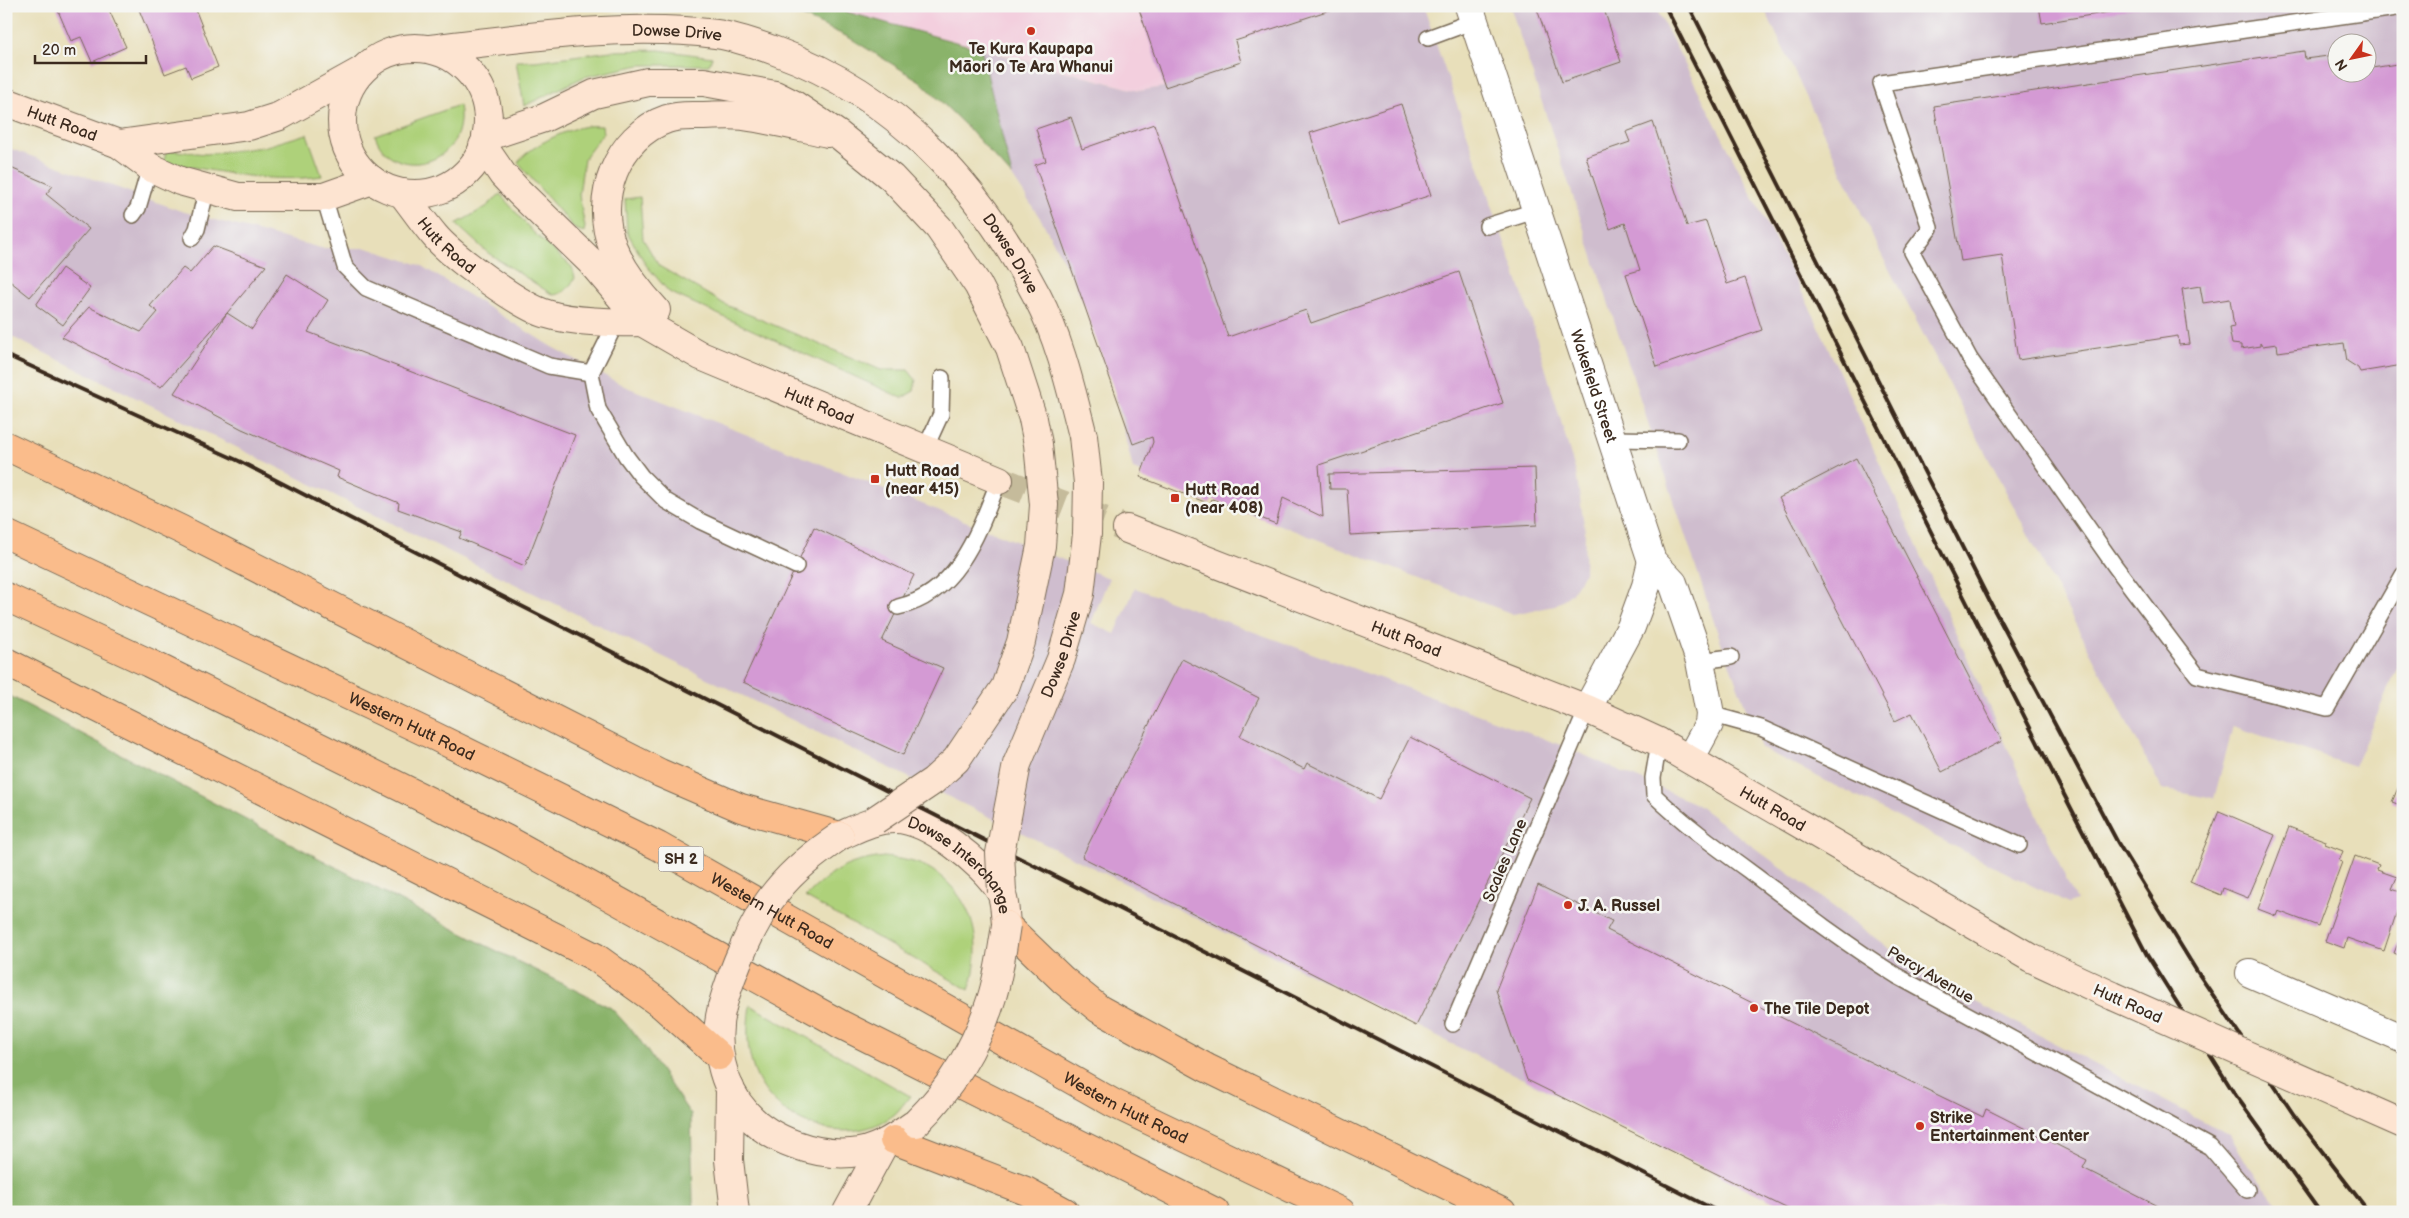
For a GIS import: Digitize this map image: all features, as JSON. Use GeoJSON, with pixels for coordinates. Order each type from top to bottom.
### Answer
{"type":"FeatureCollection","features":[{"type":"Feature","properties":{"kind":"highway"},"geometry":{"type":"LineString","coordinates":[[6,446],[126,502],[660,774],[742,808],[840,836]]}},
{"type":"Feature","properties":{"kind":"highway","name":"Western Hutt Road"},"geometry":{"type":"LineString","coordinates":[[6,534],[414,726],[658,846],[1113,1102],[1341,1212]]}},
{"type":"Feature","properties":{"kind":"highway"},"geometry":{"type":"LineString","coordinates":[[6,597],[148,662],[504,838],[842,1025],[1215,1212]]}},
{"type":"Feature","properties":{"kind":"highway"},"geometry":{"type":"LineString","coordinates":[[6,662],[595,957],[662,1005],[719,1056]]}},
{"type":"Feature","properties":{"kind":"highway"},"geometry":{"type":"LineString","coordinates":[[1006,925],[1063,980],[1099,1009],[1207,1068],[1502,1212]]}},
{"type":"Feature","properties":{"kind":"highway"},"geometry":{"type":"LineString","coordinates":[[889,1142],[1026,1191],[1065,1212]]}},
{"type":"Feature","properties":{"kind":"main road","name":"Dowse Drive"},"geometry":{"type":"LineString","coordinates":[[430,49],[529,37],[659,30],[717,34],[764,47],[811,64],[886,109],[954,172],[1001,233],[1038,298],[1061,352],[1083,436],[1088,483],[1087,534],[1080,594],[1061,659],[1017,764],[1000,853],[1002,892]]}},
{"type":"Feature","properties":{"kind":"main road"},"geometry":{"type":"LineString","coordinates":[[401,49],[430,49],[456,61],[477,81],[484,99],[488,118],[485,142],[476,162],[465,174],[451,184],[436,191],[419,194],[402,193],[372,180],[359,167],[350,152],[344,135],[342,118],[345,100],[352,84],[362,70],[387,53],[401,49]]}},
{"type":"Feature","properties":{"kind":"main road","name":"Hutt Road"},"geometry":{"type":"LineString","coordinates":[[120,144],[249,126],[280,116],[362,70]]}},
{"type":"Feature","properties":{"kind":"main road"},"geometry":{"type":"LineString","coordinates":[[485,142],[544,118],[594,94],[648,82],[704,82],[775,96],[793,104],[839,136],[892,178],[939,228],[972,277],[1010,348],[1033,419],[1038,444],[1044,505],[1041,546],[1021,642],[1005,687],[956,760],[933,781],[875,820]]}},
{"type":"Feature","properties":{"kind":"main road","name":"Hutt Road"},"geometry":{"type":"LineString","coordinates":[[6,102],[120,144],[150,167],[180,180],[238,197],[324,197],[372,180]]}},
{"type":"Feature","properties":{"kind":"main road"},"geometry":{"type":"LineString","coordinates":[[701,356],[634,286],[613,247],[606,209],[608,190],[618,159],[630,142],[651,127],[667,119],[682,116],[741,116],[839,136]]}},
{"type":"Feature","properties":{"kind":"main road","name":"Hutt Road"},"geometry":{"type":"LineString","coordinates":[[485,142],[519,192],[590,261],[629,323]]}},
{"type":"Feature","properties":{"kind":"main road","name":"Hutt Road"},"geometry":{"type":"LineString","coordinates":[[402,193],[436,237],[480,274],[515,298],[546,314],[629,323],[701,356],[999,480]]}},
{"type":"Feature","properties":{"kind":"main road","name":"Hutt Road"},"geometry":{"type":"LineString","coordinates":[[1127,529],[1587,709],[1660,742],[2031,958],[2403,1124]]}},
{"type":"Feature","properties":{"kind":"main road","name":"Dowse Interchange"},"geometry":{"type":"LineString","coordinates":[[896,818],[916,823],[937,834],[960,848],[1002,892],[1006,925],[991,1000],[977,1035],[937,1102],[916,1123],[889,1142],[852,1153],[810,1151],[773,1134],[747,1114],[730,1088],[719,1056],[718,1019],[730,978],[750,935],[776,892],[810,857],[840,836],[875,820],[896,818]]}},
{"type":"Feature","properties":{"kind":"main road"},"geometry":{"type":"LineString","coordinates":[[730,1088],[729,1160],[735,1212]]}},
{"type":"Feature","properties":{"kind":"main road"},"geometry":{"type":"LineString","coordinates":[[847,1212],[889,1142]]}},
{"type":"Feature","properties":{"kind":"street","name":"Wakefield Street"},"geometry":{"type":"LineString","coordinates":[[1472,14],[1652,561],[1673,583],[1700,661],[1710,714]]}},
{"type":"Feature","properties":{"kind":"street"},"geometry":{"type":"LineString","coordinates":[[1587,709],[1631,627],[1644,594],[1652,561]]}},
{"type":"Feature","properties":{"kind":"street"},"geometry":{"type":"LineString","coordinates":[[1690,759],[1709,724],[1710,714]]}},
{"type":"Feature","properties":{"kind":"street"},"geometry":{"type":"LineString","coordinates":[[2250,974],[2403,1039]]}},
{"type":"Feature","properties":{"kind":"lane"},"geometry":{"type":"LineString","coordinates":[[2403,8],[1881,83],[1930,228],[1912,252],[1970,359],[2115,566],[2197,675],[2327,708],[2403,575]]}},
{"type":"Feature","properties":{"kind":"lane"},"geometry":{"type":"LineString","coordinates":[[1428,38],[1472,14]]}},
{"type":"Feature","properties":{"kind":"lane"},"geometry":{"type":"LineString","coordinates":[[134,215],[138,208],[150,167]]}},
{"type":"Feature","properties":{"kind":"lane"},"geometry":{"type":"LineString","coordinates":[[192,238],[197,230],[207,188]]}},
{"type":"Feature","properties":{"kind":"lane"},"geometry":{"type":"LineString","coordinates":[[324,197],[345,267],[366,288],[549,366],[591,373]]}},
{"type":"Feature","properties":{"kind":"lane"},"geometry":{"type":"LineString","coordinates":[[1487,226],[1538,210]]}},
{"type":"Feature","properties":{"kind":"lane"},"geometry":{"type":"LineString","coordinates":[[629,323],[591,373],[598,409],[626,456],[641,476],[666,501],[700,521],[796,566]]}},
{"type":"Feature","properties":{"kind":"lane"},"geometry":{"type":"LineString","coordinates":[[925,449],[941,414],[942,378]]}},
{"type":"Feature","properties":{"kind":"lane"},"geometry":{"type":"LineString","coordinates":[[1613,439],[1678,440]]}},
{"type":"Feature","properties":{"kind":"lane"},"geometry":{"type":"LineString","coordinates":[[898,608],[911,605],[929,595],[944,582],[960,563],[981,527],[999,480]]}},
{"type":"Feature","properties":{"kind":"lane"},"geometry":{"type":"LineString","coordinates":[[1700,661],[1730,657]]}},
{"type":"Feature","properties":{"kind":"lane","name":"Scales Lane"},"geometry":{"type":"LineString","coordinates":[[1453,1024],[1587,709]]}},
{"type":"Feature","properties":{"kind":"lane"},"geometry":{"type":"LineString","coordinates":[[1710,714],[1760,728],[2019,845]]}},
{"type":"Feature","properties":{"kind":"lane","name":"Percy Avenue"},"geometry":{"type":"LineString","coordinates":[[1660,742],[1654,778],[1654,795],[1704,837],[1857,950],[1897,976],[2210,1147],[2247,1190]]}},
{"type":"Feature","properties":{"kind":"shaded area","name":"Te Kura Kaupapa Māori o Te Ara Whanui"},"geometry":{"type":"Polygon","coordinates":[[[825,6],[1138,6],[1165,87],[1139,91],[825,6]]]}},
{"type":"Feature","properties":{"kind":"shaded area"},"geometry":{"type":"Polygon","coordinates":[[[1138,6],[1423,6],[1532,322],[1576,473],[1585,531],[1584,573],[1571,594],[1554,606],[1513,614],[1133,469],[1105,352],[1073,279],[1042,221],[1012,176],[981,49],[1139,91],[1164,87],[1138,6]]]}},
{"type":"Feature","properties":{"kind":"shaded area"},"geometry":{"type":"Polygon","coordinates":[[[1510,6],[1655,6],[1814,316],[2076,901],[2068,904],[1761,748],[1717,631],[1510,6]]]}},
{"type":"Feature","properties":{"kind":"shaded area"},"geometry":{"type":"Polygon","coordinates":[[[1763,6],[2403,6],[2403,655],[2354,767],[2233,726],[2214,799],[2162,789],[1879,250],[1763,6]]]}},
{"type":"Feature","properties":{"kind":"shaded area"},"geometry":{"type":"Polygon","coordinates":[[[6,147],[181,211],[321,248],[367,248],[420,265],[552,347],[624,386],[1109,578],[1091,623],[1115,634],[1135,588],[1561,745],[1696,804],[1926,976],[2230,1135],[2249,1167],[2284,1212],[1794,1212],[6,334],[6,147]]]}},
{"type":"Feature","properties":{"kind":"green space"},"geometry":{"type":"Polygon","coordinates":[[[780,6],[825,6],[981,49],[1012,176],[969,129],[920,81],[848,37],[780,6]]]}},
{"type":"Feature","properties":{"kind":"green space"},"geometry":{"type":"Polygon","coordinates":[[[659,50],[712,57],[709,65],[640,65],[584,77],[524,106],[516,61],[535,61],[611,51],[659,50]]]}},
{"type":"Feature","properties":{"kind":"green space"},"geometry":{"type":"Polygon","coordinates":[[[459,105],[459,126],[453,142],[442,154],[428,161],[412,163],[397,160],[384,150],[375,135],[459,105]]]}},
{"type":"Feature","properties":{"kind":"green space"},"geometry":{"type":"Polygon","coordinates":[[[584,126],[602,126],[603,133],[584,159],[579,195],[585,227],[584,232],[575,229],[518,163],[529,151],[556,136],[584,126]]]}},
{"type":"Feature","properties":{"kind":"green space"},"geometry":{"type":"Polygon","coordinates":[[[307,134],[322,176],[302,178],[263,177],[164,162],[166,150],[206,154],[263,147],[307,134]]]}},
{"type":"Feature","properties":{"kind":"green space"},"geometry":{"type":"Polygon","coordinates":[[[500,194],[533,232],[572,267],[575,278],[563,292],[553,295],[488,253],[456,224],[486,207],[500,194]]]}},
{"type":"Feature","properties":{"kind":"green space"},"geometry":{"type":"Polygon","coordinates":[[[640,197],[643,239],[659,266],[726,305],[881,370],[908,370],[916,380],[914,391],[902,398],[669,292],[646,265],[627,232],[625,199],[640,197]]]}},
{"type":"Feature","properties":{"kind":"green space"},"geometry":{"type":"Polygon","coordinates":[[[6,694],[471,938],[611,1008],[637,1036],[691,1115],[693,1200],[695,1212],[6,1212],[6,694]]]}},
{"type":"Feature","properties":{"kind":"green space"},"geometry":{"type":"Polygon","coordinates":[[[884,857],[909,861],[927,867],[946,881],[958,894],[972,923],[975,939],[974,973],[969,990],[805,897],[840,869],[859,862],[884,857]]]}},
{"type":"Feature","properties":{"kind":"green space"},"geometry":{"type":"Polygon","coordinates":[[[750,1005],[910,1096],[895,1114],[876,1125],[856,1130],[835,1130],[814,1126],[795,1117],[777,1104],[764,1089],[754,1070],[748,1038],[750,1005]]]}},
{"type":"Feature","properties":{"kind":"building"},"geometry":{"type":"Polygon","coordinates":[[[56,6],[118,6],[109,10],[126,47],[92,62],[81,37],[71,41],[56,6]]]}},
{"type":"Feature","properties":{"kind":"building"},"geometry":{"type":"Polygon","coordinates":[[[194,6],[218,67],[191,78],[186,66],[165,74],[138,7],[194,6]]]}},
{"type":"Feature","properties":{"kind":"building"},"geometry":{"type":"Polygon","coordinates":[[[1138,6],[1339,7],[1235,41],[1241,62],[1165,87],[1138,6]]]}},
{"type":"Feature","properties":{"kind":"building"},"geometry":{"type":"Polygon","coordinates":[[[1536,6],[1603,6],[1621,62],[1562,82],[1536,6]]]}},
{"type":"Feature","properties":{"kind":"building"},"geometry":{"type":"Polygon","coordinates":[[[2039,6],[2141,6],[2141,7],[2042,23],[2039,6]]]}},
{"type":"Feature","properties":{"kind":"building"},"geometry":{"type":"Polygon","coordinates":[[[2304,51],[2305,59],[2326,56],[2326,82],[2376,82],[2376,67],[2403,63],[2403,365],[2360,372],[2358,368],[2347,361],[2344,343],[2278,352],[2277,344],[2262,346],[2260,343],[2260,346],[2241,349],[2241,345],[2232,344],[2229,328],[2234,327],[2230,299],[2203,303],[2200,286],[2182,289],[2190,344],[2179,345],[2178,336],[2018,360],[2002,255],[1961,261],[1934,106],[2304,51]]]}},
{"type":"Feature","properties":{"kind":"building"},"geometry":{"type":"Polygon","coordinates":[[[1401,104],[1431,195],[1339,225],[1310,133],[1401,104]]]}},
{"type":"Feature","properties":{"kind":"building"},"geometry":{"type":"Polygon","coordinates":[[[1071,117],[1082,149],[1154,124],[1228,337],[1306,310],[1311,323],[1459,272],[1503,403],[1319,465],[1323,517],[1283,498],[1276,524],[1212,499],[1210,504],[1140,477],[1153,442],[1152,437],[1133,444],[1035,165],[1046,161],[1036,129],[1071,117]]]}},
{"type":"Feature","properties":{"kind":"building"},"geometry":{"type":"Polygon","coordinates":[[[1653,122],[1687,226],[1706,221],[1727,284],[1745,278],[1762,330],[1657,367],[1626,274],[1640,270],[1625,223],[1610,229],[1586,157],[1630,142],[1626,132],[1653,122]]]}},
{"type":"Feature","properties":{"kind":"building"},"geometry":{"type":"Polygon","coordinates":[[[6,166],[53,186],[46,194],[89,229],[30,297],[6,278],[6,166]]]}},
{"type":"Feature","properties":{"kind":"building"},"geometry":{"type":"Polygon","coordinates":[[[213,246],[266,266],[161,387],[62,337],[89,307],[141,332],[158,312],[150,306],[183,268],[190,273],[213,246]]]}},
{"type":"Feature","properties":{"kind":"building"},"geometry":{"type":"Polygon","coordinates":[[[62,268],[90,288],[63,325],[36,305],[62,268]]]}},
{"type":"Feature","properties":{"kind":"building"},"geometry":{"type":"Polygon","coordinates":[[[287,274],[328,300],[308,332],[575,435],[525,566],[459,538],[462,532],[398,509],[399,503],[337,477],[339,471],[242,429],[174,393],[227,313],[252,329],[287,274]]]}},
{"type":"Feature","properties":{"kind":"building"},"geometry":{"type":"Polygon","coordinates":[[[1856,458],[2002,741],[1942,772],[1912,713],[1895,721],[1779,498],[1856,458]]]}},
{"type":"Feature","properties":{"kind":"building"},"geometry":{"type":"Polygon","coordinates":[[[1535,468],[1537,525],[1350,535],[1347,489],[1330,489],[1329,474],[1535,468]]]}},
{"type":"Feature","properties":{"kind":"building"},"geometry":{"type":"Polygon","coordinates":[[[814,527],[914,575],[882,641],[943,668],[903,755],[743,682],[814,527]]]}},
{"type":"Feature","properties":{"kind":"building"},"geometry":{"type":"Polygon","coordinates":[[[1182,659],[1259,698],[1240,736],[1304,769],[1307,763],[1379,799],[1410,737],[1530,798],[1416,1026],[1082,857],[1182,659]]]}},
{"type":"Feature","properties":{"kind":"building"},"geometry":{"type":"Polygon","coordinates":[[[2403,776],[2403,806],[2392,802],[2403,776]]]}},
{"type":"Feature","properties":{"kind":"building"},"geometry":{"type":"Polygon","coordinates":[[[2219,811],[2275,835],[2248,898],[2223,888],[2221,895],[2190,882],[2219,811]]]}},
{"type":"Feature","properties":{"kind":"building"},"geometry":{"type":"Polygon","coordinates":[[[2289,827],[2326,841],[2325,844],[2343,851],[2339,861],[2342,862],[2318,926],[2278,911],[2276,916],[2258,909],[2289,827]]]}},
{"type":"Feature","properties":{"kind":"building"},"geometry":{"type":"Polygon","coordinates":[[[2355,856],[2379,865],[2377,870],[2397,877],[2392,889],[2403,893],[2384,951],[2347,938],[2344,948],[2325,941],[2355,856]]]}},
{"type":"Feature","properties":{"kind":"building"},"geometry":{"type":"Polygon","coordinates":[[[1538,885],[1612,921],[1607,930],[1856,1055],[1983,1117],[1986,1109],[2087,1160],[2083,1168],[2169,1212],[1794,1212],[1527,1080],[1496,990],[1538,885]]]}},
{"type":"Feature","properties":{"kind":"building"},"geometry":{"type":"Polygon","coordinates":[[[2403,931],[2403,957],[2394,953],[2403,931]]]}},
{"type":"Feature","properties":{"kind":"tunnel"},"geometry":{"type":"LineString","coordinates":[[999,480],[1127,529]]}},
{"type":"Feature","properties":{"kind":"railway"},"geometry":{"type":"LineString","coordinates":[[1665,6],[2147,955],[2234,1093],[2320,1212]]}},
{"type":"Feature","properties":{"kind":"railway"},"geometry":{"type":"LineString","coordinates":[[1689,6],[1990,602],[2118,843],[2196,970],[2294,1115],[2369,1212]]}},
{"type":"Feature","properties":{"kind":"railway"},"geometry":{"type":"LineString","coordinates":[[6,355],[239,461],[474,582],[1719,1212]]}},
{"type":"Feature","properties":{"kind":"place","name":"Te Kura Kaupapa Māori o Te Ara Whanui"},"geometry":{"type":"Point","coordinates":[1031,31]}},
{"type":"Feature","properties":{"kind":"place","name":"Hutt Road (near 415)"},"geometry":{"type":"Point","coordinates":[875,479]}},
{"type":"Feature","properties":{"kind":"place","name":"Hutt Road (near 408)"},"geometry":{"type":"Point","coordinates":[1175,498]}},
{"type":"Feature","properties":{"kind":"place","name":"J. A. Russel"},"geometry":{"type":"Point","coordinates":[1568,905]}},
{"type":"Feature","properties":{"kind":"place","name":"The Tile Depot"},"geometry":{"type":"Point","coordinates":[1754,1008]}},
{"type":"Feature","properties":{"kind":"place","name":"Strike Entertainment Center"},"geometry":{"type":"Point","coordinates":[1920,1126]}}]}
